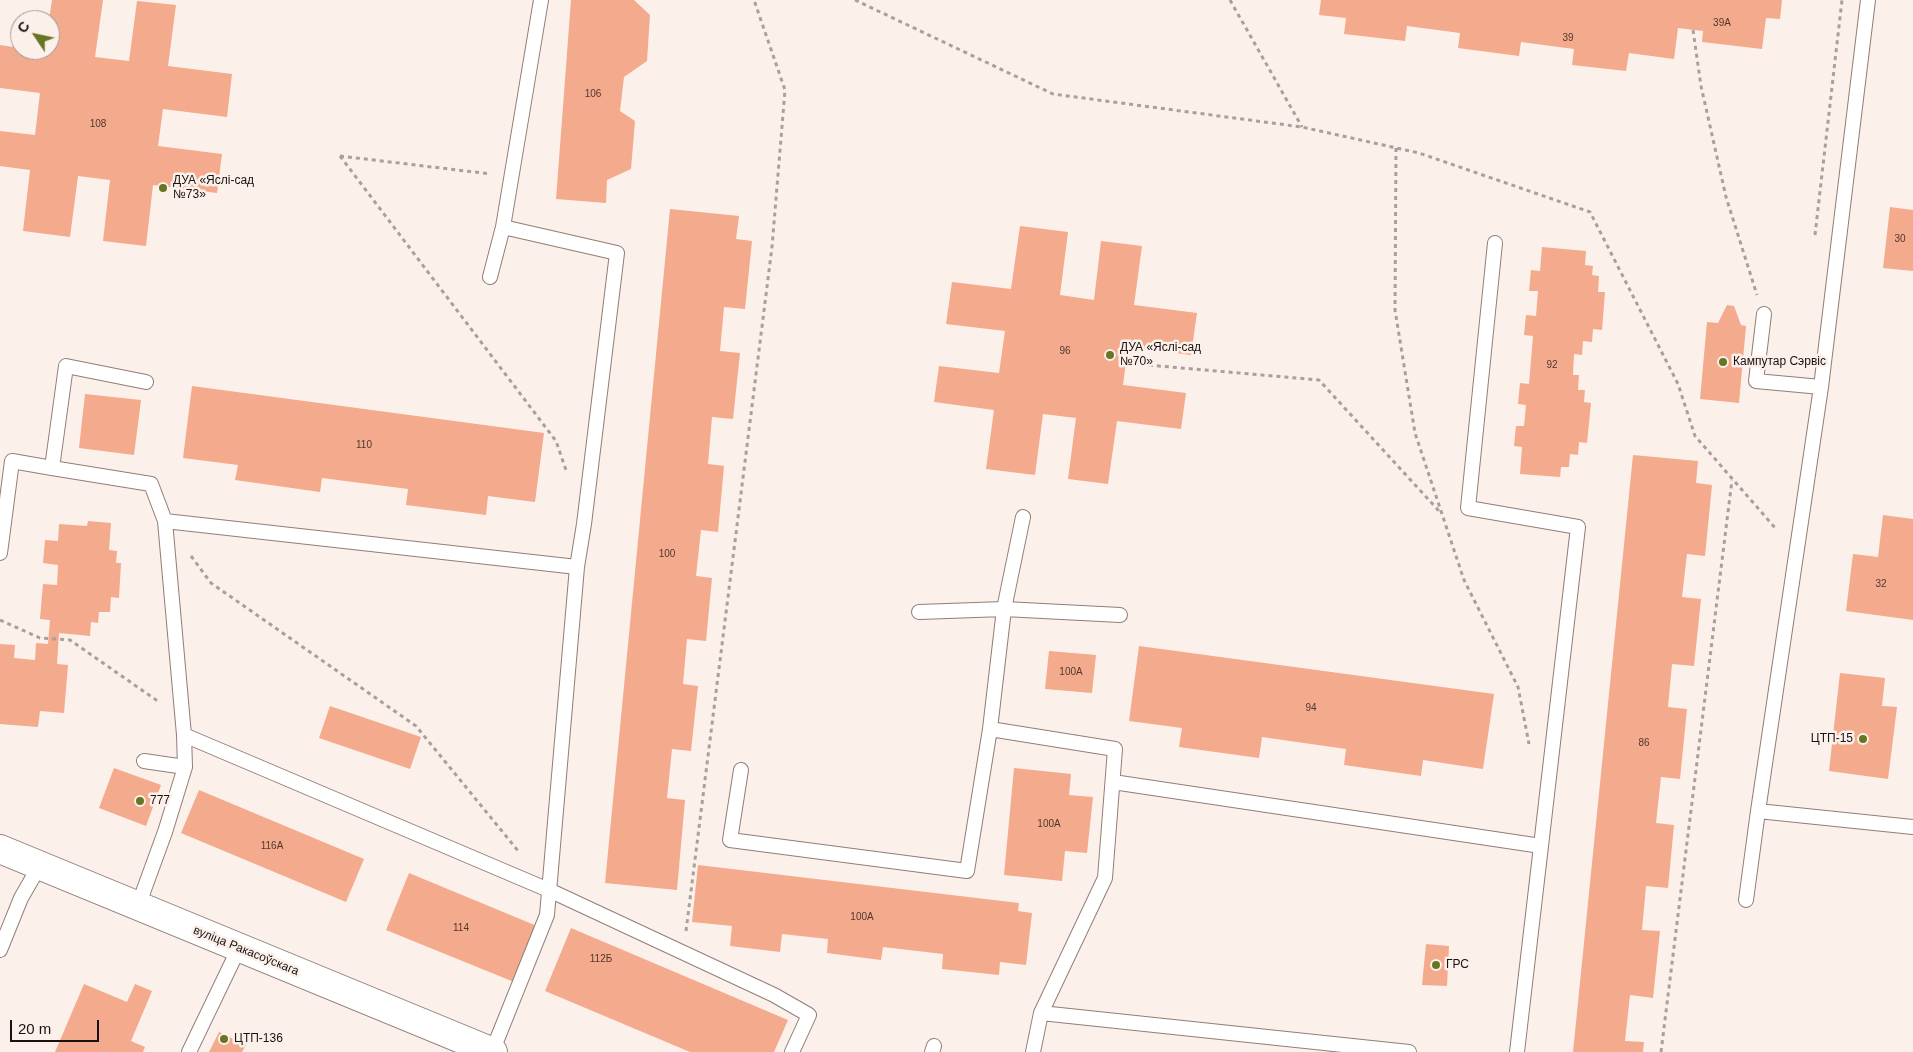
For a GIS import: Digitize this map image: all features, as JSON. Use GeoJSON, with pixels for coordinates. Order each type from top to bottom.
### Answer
{"type":"FeatureCollection","features":[{"type":"Feature","properties":{"kind":"main road","name":"вуліца Ракасоўскага"},"geometry":{"type":"LineString","coordinates":[[0,849],[492,1052]]}},
{"type":"Feature","properties":{"kind":"lane"},"geometry":{"type":"LineString","coordinates":[[490,277],[503,227],[541,0]]}},
{"type":"Feature","properties":{"kind":"lane"},"geometry":{"type":"LineString","coordinates":[[1746,900],[1821,387],[1868,0]]}},
{"type":"Feature","properties":{"kind":"lane"},"geometry":{"type":"LineString","coordinates":[[492,1052],[547,915],[577,567],[586,514],[617,253],[503,227]]}},
{"type":"Feature","properties":{"kind":"lane"},"geometry":{"type":"LineString","coordinates":[[1495,243],[1468,508],[1578,527],[1517,1052]]}},
{"type":"Feature","properties":{"kind":"lane"},"geometry":{"type":"LineString","coordinates":[[1764,314],[1756,380],[1821,387]]}},
{"type":"Feature","properties":{"kind":"lane"},"geometry":{"type":"LineString","coordinates":[[52,468],[66,366],[146,382]]}},
{"type":"Feature","properties":{"kind":"lane"},"geometry":{"type":"LineString","coordinates":[[0,553],[12,461],[151,484],[165,521],[184,735],[185,767],[165,832],[138,906]]}},
{"type":"Feature","properties":{"kind":"lane"},"geometry":{"type":"LineString","coordinates":[[741,770],[730,840],[967,871],[990,729],[1004,609],[1023,517]]}},
{"type":"Feature","properties":{"kind":"lane"},"geometry":{"type":"LineString","coordinates":[[165,521],[577,567]]}},
{"type":"Feature","properties":{"kind":"lane"},"geometry":{"type":"LineString","coordinates":[[918,612],[1004,609],[1120,615]]}},
{"type":"Feature","properties":{"kind":"lane"},"geometry":{"type":"LineString","coordinates":[[990,729],[1115,749],[1105,878],[1041,1013],[1033,1052]]}},
{"type":"Feature","properties":{"kind":"lane"},"geometry":{"type":"LineString","coordinates":[[184,735],[550,891],[774,995],[809,1015],[792,1052]]}},
{"type":"Feature","properties":{"kind":"lane"},"geometry":{"type":"LineString","coordinates":[[144,760],[185,767]]}},
{"type":"Feature","properties":{"kind":"lane"},"geometry":{"type":"LineString","coordinates":[[1113,782],[1541,846]]}},
{"type":"Feature","properties":{"kind":"lane"},"geometry":{"type":"LineString","coordinates":[[1758,811],[1913,827]]}},
{"type":"Feature","properties":{"kind":"lane"},"geometry":{"type":"LineString","coordinates":[[0,950],[21,898],[40,865]]}},
{"type":"Feature","properties":{"kind":"lane"},"geometry":{"type":"LineString","coordinates":[[190,1052],[239,948]]}},
{"type":"Feature","properties":{"kind":"lane"},"geometry":{"type":"LineString","coordinates":[[1041,1013],[1410,1052]]}},
{"type":"Feature","properties":{"kind":"path"},"geometry":{"type":"LineString","coordinates":[[683,954],[772,248],[785,90],[754,0]]}},
{"type":"Feature","properties":{"kind":"path"},"geometry":{"type":"LineString","coordinates":[[855,0],[1053,94],[1302,127],[1419,153],[1590,212],[1678,384],[1695,436],[1796,553]]}},
{"type":"Feature","properties":{"kind":"path"},"geometry":{"type":"LineString","coordinates":[[1230,0],[1302,127]]}},
{"type":"Feature","properties":{"kind":"path"},"geometry":{"type":"LineString","coordinates":[[1814,237],[1842,0]]}},
{"type":"Feature","properties":{"kind":"path"},"geometry":{"type":"LineString","coordinates":[[1693,30],[1701,86],[1726,197],[1764,314]]}},
{"type":"Feature","properties":{"kind":"path"},"geometry":{"type":"LineString","coordinates":[[512,176],[340,156],[556,441],[568,478]]}},
{"type":"Feature","properties":{"kind":"path"},"geometry":{"type":"LineString","coordinates":[[1125,363],[1319,380],[1441,513]]}},
{"type":"Feature","properties":{"kind":"path"},"geometry":{"type":"LineString","coordinates":[[1661,1052],[1732,480]]}},
{"type":"Feature","properties":{"kind":"path"},"geometry":{"type":"LineString","coordinates":[[1776,529],[1777,519]]}},
{"type":"Feature","properties":{"kind":"path"},"geometry":{"type":"LineString","coordinates":[[165,521],[211,583],[416,726],[520,853]]}},
{"type":"Feature","properties":{"kind":"path"},"geometry":{"type":"LineString","coordinates":[[0,620],[40,638],[70,640],[171,710],[184,735]]}},
{"type":"Feature","properties":{"kind":"building","name":"ДУА «Яслі-сад №73»"},"geometry":{"type":"Polygon","coordinates":[[[52,0],[103,0],[95,57],[129,61],[137,1],[176,5],[168,66],[232,74],[227,117],[163,109],[158,146],[222,154],[217,193],[153,185],[146,246],[103,241],[110,180],[78,176],[70,237],[23,231],[30,170],[0,166],[0,131],[35,135],[40,93],[0,88],[0,45],[10,46],[10,60],[60,60],[60,10],[50,10],[52,0]]]}},
{"type":"Feature","properties":{"kind":"building"},"geometry":{"type":"Polygon","coordinates":[[[571,0],[634,0],[650,15],[647,61],[624,77],[620,111],[635,121],[631,169],[607,180],[606,203],[556,199],[571,0]]]}},
{"type":"Feature","properties":{"kind":"building"},"geometry":{"type":"Polygon","coordinates":[[[1321,0],[1782,0],[1780,19],[1766,18],[1762,49],[1702,42],[1703,31],[1678,28],[1674,59],[1629,53],[1626,71],[1572,65],[1574,49],[1521,42],[1519,56],[1458,48],[1460,33],[1407,26],[1405,41],[1344,34],[1346,18],[1319,15],[1321,0]]]}},
{"type":"Feature","properties":{"kind":"building"},"geometry":{"type":"Polygon","coordinates":[[[1890,207],[1913,210],[1913,271],[1883,268],[1890,207]]]}},
{"type":"Feature","properties":{"kind":"building"},"geometry":{"type":"Polygon","coordinates":[[[670,209],[739,216],[736,239],[752,241],[745,309],[724,307],[720,351],[740,353],[733,419],[712,417],[708,464],[724,466],[718,532],[701,530],[696,576],[712,578],[706,641],[687,639],[683,684],[698,686],[691,751],[672,749],[667,798],[685,800],[677,890],[605,883],[670,209]]]}},
{"type":"Feature","properties":{"kind":"building","name":"ДУА «Яслі-сад №70»"},"geometry":{"type":"Polygon","coordinates":[[[1020,226],[1068,232],[1060,295],[1094,300],[1101,241],[1142,246],[1134,305],[1197,313],[1191,355],[1128,347],[1123,385],[1186,393],[1181,429],[1117,421],[1108,484],[1068,479],[1076,418],[1043,414],[1035,475],[986,469],[994,410],[934,402],[939,366],[999,373],[1005,331],[946,324],[952,282],[1011,289],[1020,226]]]}},
{"type":"Feature","properties":{"kind":"building"},"geometry":{"type":"Polygon","coordinates":[[[1542,247],[1586,251],[1585,265],[1593,266],[1592,275],[1599,276],[1598,292],[1605,292],[1602,330],[1593,329],[1592,342],[1583,341],[1582,355],[1574,354],[1573,375],[1579,375],[1578,390],[1585,390],[1584,402],[1591,403],[1587,443],[1579,442],[1578,455],[1570,454],[1569,467],[1561,467],[1560,477],[1520,474],[1522,447],[1514,446],[1516,426],[1524,426],[1526,405],[1518,404],[1520,383],[1529,384],[1533,336],[1524,335],[1526,315],[1536,316],[1538,291],[1529,291],[1531,270],[1540,271],[1542,247]]]}},
{"type":"Feature","properties":{"kind":"building","name":"Кампутар Сэрвіс"},"geometry":{"type":"Polygon","coordinates":[[[1727,305],[1734,306],[1741,325],[1746,326],[1739,403],[1700,399],[1707,322],[1718,323],[1727,305]]]}},
{"type":"Feature","properties":{"kind":"building"},"geometry":{"type":"Polygon","coordinates":[[[192,386],[544,433],[535,502],[488,496],[486,515],[406,505],[408,489],[322,478],[320,492],[235,480],[238,465],[183,458],[192,386]]]}},
{"type":"Feature","properties":{"kind":"building"},"geometry":{"type":"Polygon","coordinates":[[[85,394],[141,400],[134,455],[79,448],[85,394]]]}},
{"type":"Feature","properties":{"kind":"building"},"geometry":{"type":"Polygon","coordinates":[[[1633,455],[1698,461],[1696,483],[1712,485],[1705,556],[1687,554],[1682,597],[1701,599],[1694,666],[1672,664],[1668,707],[1687,709],[1680,779],[1661,777],[1656,823],[1674,825],[1668,888],[1646,886],[1642,930],[1660,931],[1653,998],[1630,995],[1625,1041],[1644,1042],[1643,1052],[1573,1052],[1633,455]]]}},
{"type":"Feature","properties":{"kind":"building"},"geometry":{"type":"Polygon","coordinates":[[[1883,515],[1913,519],[1913,620],[1846,611],[1853,554],[1878,557],[1883,515]]]}},
{"type":"Feature","properties":{"kind":"building"},"geometry":{"type":"Polygon","coordinates":[[[88,521],[111,523],[109,550],[117,551],[116,563],[121,563],[119,598],[111,597],[110,612],[99,612],[98,623],[91,622],[90,636],[59,633],[57,664],[68,665],[64,713],[40,711],[38,727],[0,724],[0,644],[15,645],[14,658],[35,660],[36,643],[48,644],[50,620],[40,619],[43,584],[57,585],[58,565],[43,563],[45,540],[58,541],[59,524],[87,526],[88,521]]]}},
{"type":"Feature","properties":{"kind":"building"},"geometry":{"type":"Polygon","coordinates":[[[1139,646],[1494,694],[1483,769],[1423,760],[1421,776],[1344,765],[1346,749],[1262,737],[1259,758],[1179,747],[1182,728],[1129,721],[1139,646]]]}},
{"type":"Feature","properties":{"kind":"building"},"geometry":{"type":"Polygon","coordinates":[[[1049,651],[1096,655],[1092,693],[1045,689],[1049,651]]]}},
{"type":"Feature","properties":{"kind":"building","name":"ЦТП-15"},"geometry":{"type":"Polygon","coordinates":[[[1840,673],[1885,678],[1882,706],[1897,707],[1888,779],[1829,771],[1840,673]]]}},
{"type":"Feature","properties":{"kind":"building"},"geometry":{"type":"Polygon","coordinates":[[[330,706],[421,737],[410,769],[319,738],[330,706]]]}},
{"type":"Feature","properties":{"kind":"building"},"geometry":{"type":"Polygon","coordinates":[[[114,768],[161,785],[146,826],[99,808],[114,768]]]}},
{"type":"Feature","properties":{"kind":"building"},"geometry":{"type":"Polygon","coordinates":[[[1014,768],[1071,774],[1069,795],[1093,797],[1087,853],[1065,851],[1062,881],[1004,875],[1014,768]]]}},
{"type":"Feature","properties":{"kind":"building"},"geometry":{"type":"Polygon","coordinates":[[[199,790],[364,859],[346,902],[181,833],[199,790]]]}},
{"type":"Feature","properties":{"kind":"building"},"geometry":{"type":"Polygon","coordinates":[[[698,865],[1019,903],[1018,911],[1032,913],[1026,965],[1000,962],[999,975],[942,969],[943,954],[883,947],[881,960],[827,953],[828,939],[782,934],[780,952],[730,946],[732,926],[692,922],[698,865]]]}},
{"type":"Feature","properties":{"kind":"building"},"geometry":{"type":"Polygon","coordinates":[[[409,873],[537,926],[514,982],[386,930],[409,873]]]}},
{"type":"Feature","properties":{"kind":"building"},"geometry":{"type":"Polygon","coordinates":[[[571,928],[788,1020],[774,1052],[690,1052],[545,991],[571,928]]]}},
{"type":"Feature","properties":{"kind":"building","name":"ГРС"},"geometry":{"type":"Polygon","coordinates":[[[1426,944],[1449,946],[1447,986],[1422,985],[1426,944]]]}},
{"type":"Feature","properties":{"kind":"building"},"geometry":{"type":"Polygon","coordinates":[[[84,984],[127,1002],[135,984],[152,991],[131,1041],[145,1047],[143,1052],[55,1052],[84,984]]]}},
{"type":"Feature","properties":{"kind":"building","name":"ЦТП-136"},"geometry":{"type":"Polygon","coordinates":[[[219,1032],[246,1045],[242,1052],[209,1052],[219,1032]]]}},
{"type":"Feature","properties":{"kind":"place","name":"ДУА «Яслі-сад №73»"},"geometry":{"type":"Point","coordinates":[163,188]}},
{"type":"Feature","properties":{"kind":"place","name":"ДУА «Яслі-сад №70»"},"geometry":{"type":"Point","coordinates":[1110,355]}},
{"type":"Feature","properties":{"kind":"place","name":"Кампутар Сэрвіс"},"geometry":{"type":"Point","coordinates":[1723,362]}},
{"type":"Feature","properties":{"kind":"place","name":"ЦТП-15"},"geometry":{"type":"Point","coordinates":[1863,739]}},
{"type":"Feature","properties":{"kind":"place","name":"777"},"geometry":{"type":"Point","coordinates":[140,801]}},
{"type":"Feature","properties":{"kind":"place","name":"ГРС"},"geometry":{"type":"Point","coordinates":[1436,965]}},
{"type":"Feature","properties":{"kind":"place","name":"ЦТП-136"},"geometry":{"type":"Point","coordinates":[224,1039]}}]}
